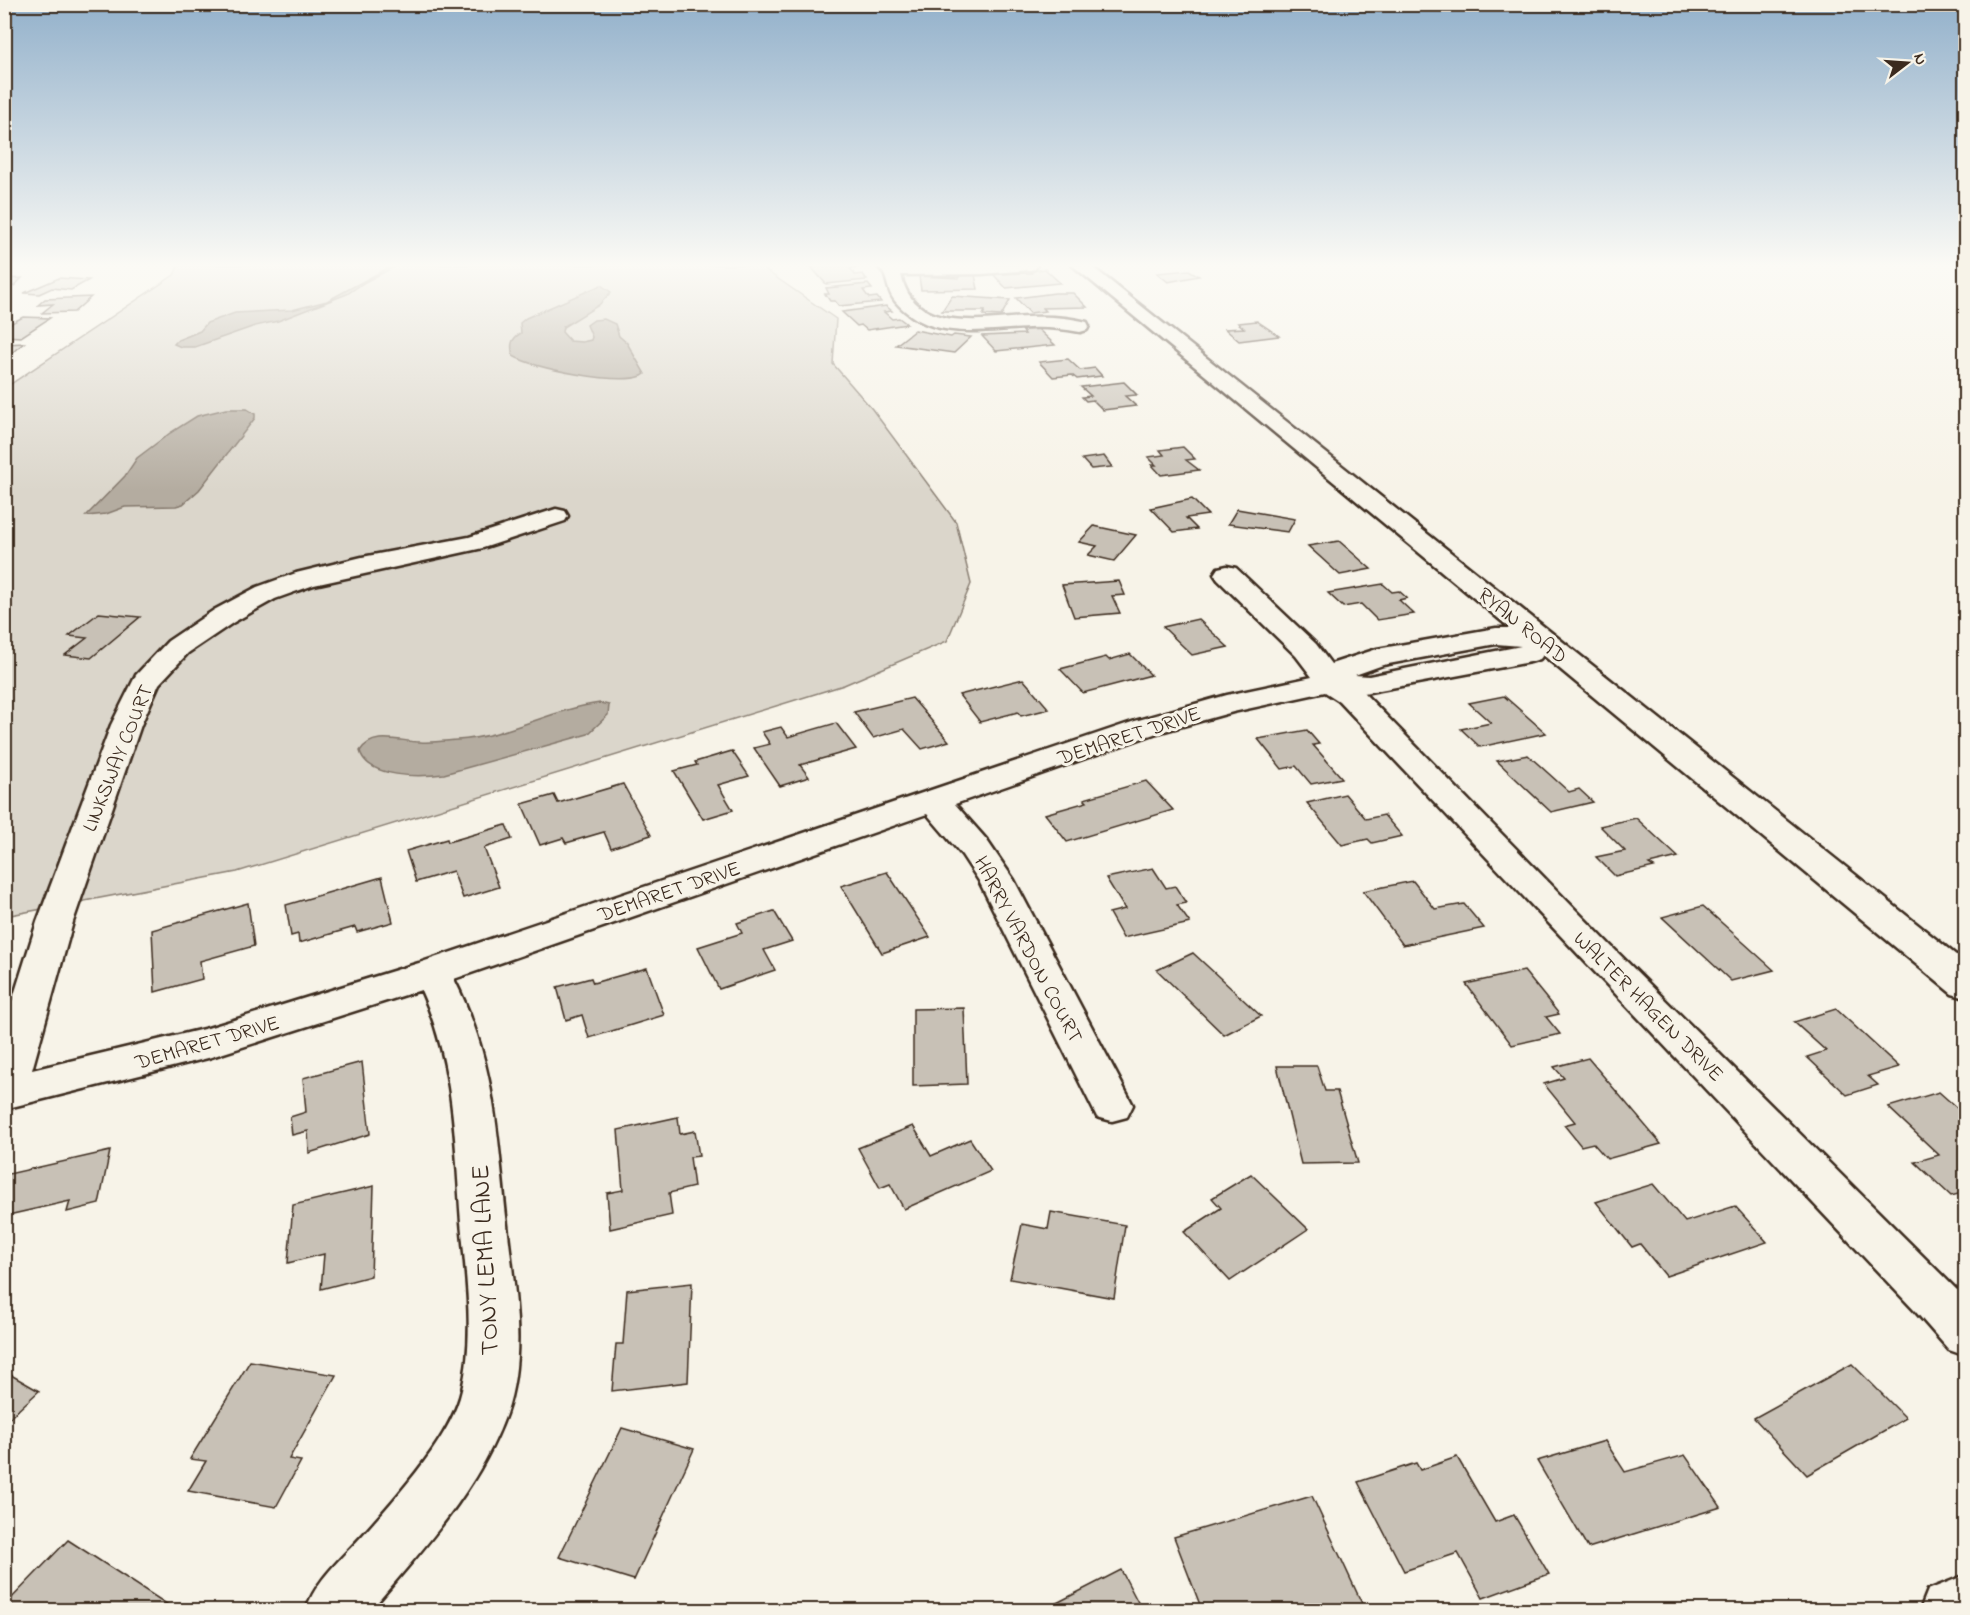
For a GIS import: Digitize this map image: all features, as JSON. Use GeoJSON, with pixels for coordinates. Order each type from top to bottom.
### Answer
{"type":"FeatureCollection","features":[{"type":"Feature","properties":{"kind":"street","name":"RYAN ROAD"},"geometry":{"type":"LineString","coordinates":[[1173,340],[1965,984]]}},
{"type":"Feature","properties":{"kind":"street","name":"LINKSWAY COURT"},"geometry":{"type":"LineString","coordinates":[[5,1093],[55,922],[126,725],[146,681],[178,647],[224,616],[266,593],[305,579],[362,565],[474,543],[556,516]]}},
{"type":"Feature","properties":{"kind":"street","name":"WALTER HAGEN DRIVE"},"geometry":{"type":"LineString","coordinates":[[1227,574],[1306,650],[1330,682],[1349,695],[1598,955],[1932,1296],[1965,1334]]}},
{"type":"Feature","properties":{"kind":"street","name":"DEMARET DRIVE"},"geometry":{"type":"LineString","coordinates":[[5,1093],[208,1043],[432,973],[1146,727],[1227,704],[1330,682],[1369,685],[1530,653],[1540,639]]}},
{"type":"Feature","properties":{"kind":"street","name":"HARRY VARDON COURT"},"geometry":{"type":"LineString","coordinates":[[934,801],[974,847],[996,880],[1112,1105]]}},
{"type":"Feature","properties":{"kind":"street","name":"TONY LEMA LANE"},"geometry":{"type":"LineString","coordinates":[[334,1611],[431,1498],[459,1454],[480,1414],[490,1378],[492,1332],[475,1108],[466,1059],[452,1012],[432,973]]}},
{"type":"Feature","properties":{"kind":"street"},"geometry":{"type":"LineString","coordinates":[[1948,1611],[1965,1603]]}},
{"type":"Feature","properties":{"kind":"shaded area"},"geometry":{"type":"Polygon","coordinates":[[[76,340],[835,340],[833,364],[872,409],[956,522],[971,584],[947,641],[844,685],[237,872],[5,916],[5,388],[76,340]]]}},
{"type":"Feature","properties":{"kind":"shaded area"},"geometry":{"type":"Polygon","coordinates":[[[178,340],[214,340],[195,347],[181,347],[174,344],[178,340]]]}},
{"type":"Feature","properties":{"kind":"shaded area"},"geometry":{"type":"Polygon","coordinates":[[[514,340],[624,340],[645,374],[630,378],[597,377],[540,366],[513,356],[514,340]]]}},
{"type":"Feature","properties":{"kind":"shaded area"},"geometry":{"type":"Polygon","coordinates":[[[226,409],[247,409],[255,414],[255,418],[199,490],[183,504],[125,507],[106,514],[86,516],[125,476],[137,458],[197,416],[226,409]]]}},
{"type":"Feature","properties":{"kind":"shaded area"},"geometry":{"type":"Polygon","coordinates":[[[600,703],[609,705],[608,715],[588,734],[444,774],[422,776],[384,771],[373,767],[360,751],[372,741],[380,739],[429,742],[475,738],[511,729],[564,711],[600,703]]]}},
{"type":"Feature","properties":{"kind":"building"},"geometry":{"type":"Polygon","coordinates":[[[902,340],[967,340],[954,353],[896,345],[902,340]]]}},
{"type":"Feature","properties":{"kind":"building"},"geometry":{"type":"Polygon","coordinates":[[[986,340],[1050,340],[1055,345],[996,351],[986,340]]]}},
{"type":"Feature","properties":{"kind":"building"},"geometry":{"type":"Polygon","coordinates":[[[24,343],[4,359],[4,344],[24,343]]]}},
{"type":"Feature","properties":{"kind":"building"},"geometry":{"type":"Polygon","coordinates":[[[1068,359],[1080,370],[1095,368],[1102,376],[1077,379],[1072,375],[1053,377],[1039,362],[1068,359]]]}},
{"type":"Feature","properties":{"kind":"building"},"geometry":{"type":"Polygon","coordinates":[[[1124,382],[1137,395],[1125,396],[1136,406],[1103,410],[1093,400],[1086,401],[1082,397],[1091,396],[1081,387],[1124,382]]]}},
{"type":"Feature","properties":{"kind":"building"},"geometry":{"type":"Polygon","coordinates":[[[1183,447],[1195,459],[1186,460],[1199,470],[1161,475],[1152,465],[1156,465],[1148,457],[1164,455],[1160,450],[1183,447]]]}},
{"type":"Feature","properties":{"kind":"building"},"geometry":{"type":"Polygon","coordinates":[[[1104,456],[1112,467],[1091,469],[1082,459],[1104,456]]]}},
{"type":"Feature","properties":{"kind":"building"},"geometry":{"type":"Polygon","coordinates":[[[1192,499],[1208,515],[1186,518],[1197,529],[1174,532],[1151,508],[1192,499]]]}},
{"type":"Feature","properties":{"kind":"building"},"geometry":{"type":"Polygon","coordinates":[[[1237,509],[1295,519],[1288,532],[1228,524],[1237,509]]]}},
{"type":"Feature","properties":{"kind":"building"},"geometry":{"type":"Polygon","coordinates":[[[1094,526],[1136,535],[1114,561],[1088,555],[1097,546],[1079,542],[1094,526]]]}},
{"type":"Feature","properties":{"kind":"building"},"geometry":{"type":"Polygon","coordinates":[[[1339,541],[1371,569],[1340,575],[1308,546],[1339,541]]]}},
{"type":"Feature","properties":{"kind":"building"},"geometry":{"type":"Polygon","coordinates":[[[1119,581],[1125,595],[1112,596],[1120,613],[1074,617],[1062,585],[1119,581]]]}},
{"type":"Feature","properties":{"kind":"building"},"geometry":{"type":"Polygon","coordinates":[[[1383,584],[1392,592],[1399,591],[1407,598],[1399,600],[1414,614],[1377,620],[1361,604],[1343,607],[1328,593],[1383,584]]]}},
{"type":"Feature","properties":{"kind":"building"},"geometry":{"type":"Polygon","coordinates":[[[99,613],[140,617],[91,658],[65,655],[87,638],[69,636],[99,613]]]}},
{"type":"Feature","properties":{"kind":"building"},"geometry":{"type":"Polygon","coordinates":[[[1198,619],[1228,647],[1192,655],[1163,627],[1198,619]]]}},
{"type":"Feature","properties":{"kind":"building"},"geometry":{"type":"Polygon","coordinates":[[[1130,654],[1151,675],[1083,693],[1060,669],[1106,657],[1109,660],[1130,654]]]}},
{"type":"Feature","properties":{"kind":"building"},"geometry":{"type":"Polygon","coordinates":[[[1023,679],[1049,709],[1021,716],[1018,712],[980,722],[959,695],[1023,679]]]}},
{"type":"Feature","properties":{"kind":"building"},"geometry":{"type":"Polygon","coordinates":[[[1504,696],[1546,733],[1480,747],[1461,729],[1491,723],[1469,703],[1504,696]]]}},
{"type":"Feature","properties":{"kind":"building"},"geometry":{"type":"Polygon","coordinates":[[[912,698],[949,741],[922,749],[904,729],[873,738],[854,712],[912,698]]]}},
{"type":"Feature","properties":{"kind":"building"},"geometry":{"type":"Polygon","coordinates":[[[836,723],[856,749],[800,765],[809,777],[780,786],[754,748],[770,744],[762,732],[781,727],[788,737],[836,723]]]}},
{"type":"Feature","properties":{"kind":"building"},"geometry":{"type":"Polygon","coordinates":[[[1307,730],[1319,744],[1313,745],[1342,778],[1311,784],[1296,766],[1282,769],[1258,739],[1307,730]]]}},
{"type":"Feature","properties":{"kind":"building"},"geometry":{"type":"Polygon","coordinates":[[[732,751],[749,776],[718,785],[733,810],[703,819],[674,771],[697,765],[695,762],[732,751]]]}},
{"type":"Feature","properties":{"kind":"building"},"geometry":{"type":"Polygon","coordinates":[[[1528,755],[1569,792],[1579,789],[1593,802],[1551,812],[1497,761],[1528,755]]]}},
{"type":"Feature","properties":{"kind":"building"},"geometry":{"type":"Polygon","coordinates":[[[1146,781],[1173,810],[1067,842],[1045,814],[1087,802],[1084,799],[1146,781]]]}},
{"type":"Feature","properties":{"kind":"building"},"geometry":{"type":"Polygon","coordinates":[[[623,784],[651,835],[611,848],[604,832],[566,843],[563,838],[540,845],[522,804],[554,795],[558,803],[623,784]]]}},
{"type":"Feature","properties":{"kind":"building"},"geometry":{"type":"Polygon","coordinates":[[[1345,794],[1366,819],[1384,815],[1402,836],[1372,843],[1368,839],[1342,845],[1307,803],[1345,794]]]}},
{"type":"Feature","properties":{"kind":"building"},"geometry":{"type":"Polygon","coordinates":[[[1636,818],[1678,857],[1649,864],[1654,867],[1615,876],[1596,857],[1625,851],[1600,826],[1636,818]]]}},
{"type":"Feature","properties":{"kind":"building"},"geometry":{"type":"Polygon","coordinates":[[[506,825],[512,839],[484,848],[499,887],[463,898],[453,871],[416,882],[406,851],[447,839],[448,842],[506,825]]]}},
{"type":"Feature","properties":{"kind":"building"},"geometry":{"type":"Polygon","coordinates":[[[1153,868],[1166,888],[1175,886],[1186,903],[1177,905],[1190,923],[1123,938],[1109,913],[1125,909],[1106,878],[1153,868]]]}},
{"type":"Feature","properties":{"kind":"building"},"geometry":{"type":"Polygon","coordinates":[[[887,872],[930,937],[882,953],[841,886],[887,872]]]}},
{"type":"Feature","properties":{"kind":"building"},"geometry":{"type":"Polygon","coordinates":[[[382,877],[393,922],[357,932],[355,927],[299,943],[298,934],[291,936],[286,905],[382,877]]]}},
{"type":"Feature","properties":{"kind":"building"},"geometry":{"type":"Polygon","coordinates":[[[1413,881],[1435,909],[1464,904],[1484,928],[1403,945],[1363,891],[1413,881]]]}},
{"type":"Feature","properties":{"kind":"building"},"geometry":{"type":"Polygon","coordinates":[[[248,903],[254,946],[200,961],[202,979],[155,992],[152,930],[248,903]]]}},
{"type":"Feature","properties":{"kind":"building"},"geometry":{"type":"Polygon","coordinates":[[[1703,906],[1774,970],[1731,981],[1662,917],[1703,906]]]}},
{"type":"Feature","properties":{"kind":"building"},"geometry":{"type":"Polygon","coordinates":[[[774,911],[792,941],[764,950],[775,970],[719,989],[698,947],[742,933],[737,923],[774,911]]]}},
{"type":"Feature","properties":{"kind":"building"},"geometry":{"type":"Polygon","coordinates":[[[1193,953],[1261,1016],[1224,1035],[1157,970],[1193,953]]]}},
{"type":"Feature","properties":{"kind":"building"},"geometry":{"type":"Polygon","coordinates":[[[647,968],[664,1015],[589,1038],[582,1015],[566,1020],[557,987],[591,978],[593,983],[647,968]]]}},
{"type":"Feature","properties":{"kind":"building"},"geometry":{"type":"Polygon","coordinates":[[[1524,971],[1559,1014],[1546,1017],[1560,1034],[1512,1045],[1466,984],[1524,971]]]}},
{"type":"Feature","properties":{"kind":"building"},"geometry":{"type":"Polygon","coordinates":[[[964,1008],[967,1084],[913,1086],[913,1009],[964,1008]]]}},
{"type":"Feature","properties":{"kind":"building"},"geometry":{"type":"Polygon","coordinates":[[[1836,1009],[1899,1067],[1868,1076],[1878,1085],[1847,1095],[1807,1057],[1826,1051],[1794,1022],[1836,1009]]]}},
{"type":"Feature","properties":{"kind":"building"},"geometry":{"type":"Polygon","coordinates":[[[1588,1058],[1661,1144],[1607,1159],[1593,1143],[1581,1146],[1564,1125],[1575,1122],[1544,1084],[1564,1078],[1554,1067],[1588,1058]]]}},
{"type":"Feature","properties":{"kind":"building"},"geometry":{"type":"Polygon","coordinates":[[[362,1062],[370,1134],[309,1153],[308,1131],[292,1135],[290,1117],[306,1112],[303,1078],[362,1062]]]}},
{"type":"Feature","properties":{"kind":"building"},"geometry":{"type":"Polygon","coordinates":[[[1277,1066],[1317,1066],[1325,1091],[1337,1091],[1358,1163],[1301,1164],[1277,1066]]]}},
{"type":"Feature","properties":{"kind":"building"},"geometry":{"type":"Polygon","coordinates":[[[1939,1092],[1966,1116],[1966,1192],[1951,1196],[1915,1162],[1939,1155],[1888,1107],[1939,1092]]]}},
{"type":"Feature","properties":{"kind":"building"},"geometry":{"type":"Polygon","coordinates":[[[678,1117],[680,1134],[695,1131],[699,1156],[690,1157],[694,1187],[669,1193],[672,1215],[610,1229],[607,1193],[623,1190],[618,1130],[678,1117]]]}},
{"type":"Feature","properties":{"kind":"building"},"geometry":{"type":"Polygon","coordinates":[[[913,1126],[931,1156],[970,1139],[991,1171],[904,1209],[890,1184],[880,1188],[858,1148],[913,1126]]]}},
{"type":"Feature","properties":{"kind":"building"},"geometry":{"type":"Polygon","coordinates":[[[110,1151],[99,1204],[67,1212],[70,1201],[4,1216],[4,1175],[110,1151]]]}},
{"type":"Feature","properties":{"kind":"building"},"geometry":{"type":"Polygon","coordinates":[[[1251,1174],[1308,1229],[1230,1281],[1184,1232],[1221,1208],[1212,1198],[1251,1174]]]}},
{"type":"Feature","properties":{"kind":"building"},"geometry":{"type":"Polygon","coordinates":[[[1653,1184],[1685,1222],[1735,1206],[1767,1242],[1666,1276],[1640,1244],[1632,1247],[1596,1202],[1653,1184]]]}},
{"type":"Feature","properties":{"kind":"building"},"geometry":{"type":"Polygon","coordinates":[[[374,1186],[371,1276],[321,1289],[324,1254],[288,1263],[293,1205],[374,1186]]]}},
{"type":"Feature","properties":{"kind":"building"},"geometry":{"type":"Polygon","coordinates":[[[1051,1212],[1125,1225],[1114,1298],[1010,1279],[1022,1224],[1048,1229],[1051,1212]]]}},
{"type":"Feature","properties":{"kind":"building"},"geometry":{"type":"Polygon","coordinates":[[[692,1283],[688,1382],[612,1391],[616,1344],[623,1344],[627,1290],[692,1283]]]}},
{"type":"Feature","properties":{"kind":"building"},"geometry":{"type":"Polygon","coordinates":[[[250,1361],[336,1375],[289,1459],[301,1461],[276,1507],[188,1491],[206,1461],[190,1459],[250,1361]]]}},
{"type":"Feature","properties":{"kind":"building"},"geometry":{"type":"Polygon","coordinates":[[[1852,1364],[1906,1418],[1807,1475],[1754,1418],[1852,1364]]]}},
{"type":"Feature","properties":{"kind":"building"},"geometry":{"type":"Polygon","coordinates":[[[4,1371],[39,1391],[4,1423],[4,1371]]]}},
{"type":"Feature","properties":{"kind":"building"},"geometry":{"type":"Polygon","coordinates":[[[622,1428],[694,1449],[634,1580],[559,1557],[622,1428]]]}},
{"type":"Feature","properties":{"kind":"building"},"geometry":{"type":"Polygon","coordinates":[[[1605,1441],[1625,1472],[1685,1455],[1721,1507],[1588,1548],[1537,1461],[1605,1441]]]}},
{"type":"Feature","properties":{"kind":"building"},"geometry":{"type":"Polygon","coordinates":[[[1457,1457],[1495,1522],[1514,1515],[1549,1574],[1483,1598],[1458,1553],[1404,1571],[1358,1482],[1416,1463],[1420,1470],[1457,1457]]]}},
{"type":"Feature","properties":{"kind":"building"},"geometry":{"type":"Polygon","coordinates":[[[1312,1496],[1365,1610],[1202,1610],[1174,1537],[1312,1496]]]}},
{"type":"Feature","properties":{"kind":"building"},"geometry":{"type":"Polygon","coordinates":[[[68,1540],[176,1610],[4,1610],[4,1606],[68,1540]]]}},
{"type":"Feature","properties":{"kind":"building"},"geometry":{"type":"Polygon","coordinates":[[[1121,1570],[1142,1610],[1043,1610],[1121,1570]]]}}]}
